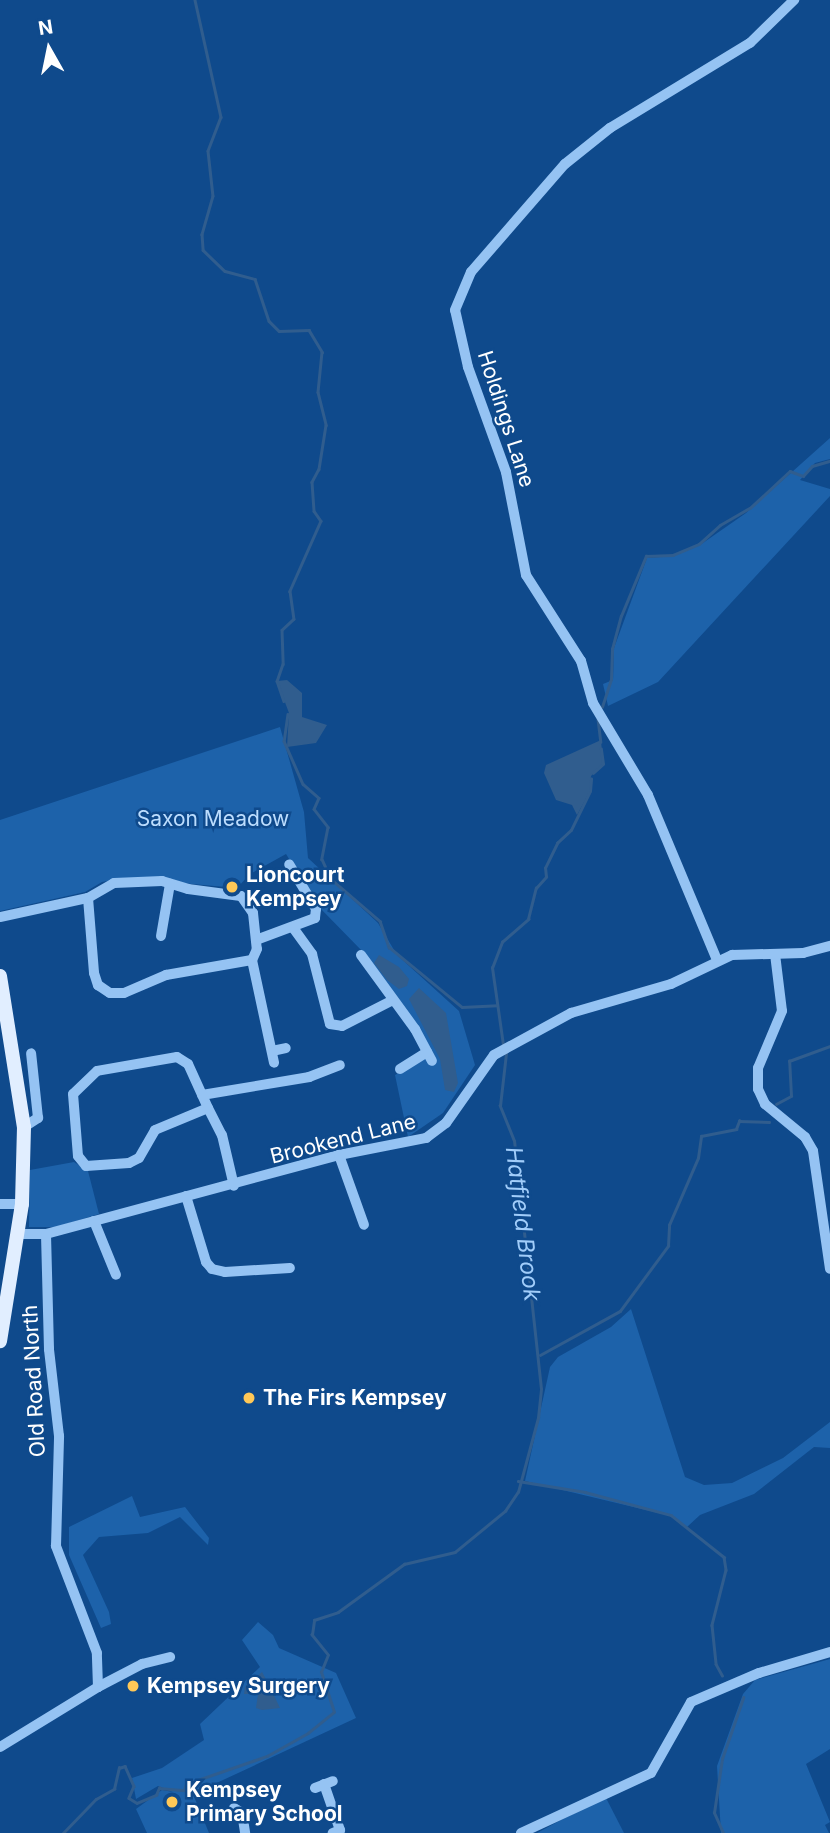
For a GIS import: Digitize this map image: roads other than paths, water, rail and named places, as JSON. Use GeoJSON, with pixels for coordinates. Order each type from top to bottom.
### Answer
{"type":"FeatureCollection","features":[{"type":"Feature","properties":{"kind":"main road"},"geometry":{"type":"LineString","coordinates":[[0,976],[4,1016],[24,1127],[22,1204],[4,1292],[0,1341]]}},
{"type":"Feature","properties":{"kind":"street","name":"Holdings Lane"},"geometry":{"type":"LineString","coordinates":[[718,960],[648,795],[593,704],[581,661],[526,575],[506,472],[468,367],[455,310],[471,272],[565,164],[610,128],[750,43],[794,0]]}},
{"type":"Feature","properties":{"kind":"street"},"geometry":{"type":"LineString","coordinates":[[256,940],[312,921],[317,911],[289,864]]}},
{"type":"Feature","properties":{"kind":"street"},"geometry":{"type":"LineString","coordinates":[[0,917],[88,898],[114,883],[170,884],[240,895],[251,907],[256,940],[252,960],[274,1063]]}},
{"type":"Feature","properties":{"kind":"street"},"geometry":{"type":"LineString","coordinates":[[161,936],[170,884]]}},
{"type":"Feature","properties":{"kind":"street"},"geometry":{"type":"LineString","coordinates":[[88,898],[94,973],[98,985],[110,993],[124,993],[166,975],[252,960]]}},
{"type":"Feature","properties":{"kind":"street"},"geometry":{"type":"LineString","coordinates":[[294,929],[312,954],[330,1024],[342,1026],[393,1000]]}},
{"type":"Feature","properties":{"kind":"street","name":"Brookend Lane"},"geometry":{"type":"LineString","coordinates":[[18,1234],[46,1234],[186,1196],[234,1186],[339,1155],[430,1137],[458,1107],[485,1062],[510,1044],[571,1013],[671,984],[718,960],[748,951],[775,954],[830,946]]}},
{"type":"Feature","properties":{"kind":"street"},"geometry":{"type":"LineString","coordinates":[[775,954],[782,1012],[758,1068],[758,1088],[765,1104],[805,1138],[813,1150],[830,1269]]}},
{"type":"Feature","properties":{"kind":"street"},"geometry":{"type":"LineString","coordinates":[[361,955],[430,1057],[400,1069]]}},
{"type":"Feature","properties":{"kind":"street"},"geometry":{"type":"LineString","coordinates":[[272,1051],[286,1048]]}},
{"type":"Feature","properties":{"kind":"street"},"geometry":{"type":"LineString","coordinates":[[24,1127],[38,1118],[31,1053]]}},
{"type":"Feature","properties":{"kind":"street"},"geometry":{"type":"LineString","coordinates":[[208,1108],[155,1130],[139,1158],[129,1163],[86,1166],[78,1156],[73,1094],[97,1071],[177,1057],[188,1064],[222,1135],[234,1186]]}},
{"type":"Feature","properties":{"kind":"street"},"geometry":{"type":"LineString","coordinates":[[202,1095],[309,1077],[340,1065]]}},
{"type":"Feature","properties":{"kind":"street"},"geometry":{"type":"LineString","coordinates":[[339,1155],[364,1225]]}},
{"type":"Feature","properties":{"kind":"street"},"geometry":{"type":"LineString","coordinates":[[186,1196],[206,1262],[212,1269],[225,1272],[290,1268]]}},
{"type":"Feature","properties":{"kind":"street"},"geometry":{"type":"LineString","coordinates":[[0,1204],[22,1204]]}},
{"type":"Feature","properties":{"kind":"street"},"geometry":{"type":"LineString","coordinates":[[94,1221],[116,1275]]}},
{"type":"Feature","properties":{"kind":"street","name":"Old Road North"},"geometry":{"type":"LineString","coordinates":[[46,1234],[49,1349],[59,1436],[56,1546],[97,1653],[98,1688]]}},
{"type":"Feature","properties":{"kind":"street"},"geometry":{"type":"LineString","coordinates":[[521,1833],[651,1773],[691,1702],[759,1673],[830,1652]]}},
{"type":"Feature","properties":{"kind":"street"},"geometry":{"type":"LineString","coordinates":[[0,1746],[142,1664],[170,1657]]}},
{"type":"Feature","properties":{"kind":"street"},"geometry":{"type":"LineString","coordinates":[[324,1784],[341,1831]]}},
{"type":"Feature","properties":{"kind":"street"},"geometry":{"type":"LineString","coordinates":[[234,1808],[242,1813],[245,1833]]}},
{"type":"Feature","properties":{"kind":"waterway"},"geometry":{"type":"LineString","coordinates":[[195,0],[221,117],[208,151],[213,196],[202,234],[203,250],[225,271],[255,279],[269,321],[279,331],[309,330],[322,352],[318,392],[326,425],[319,469],[312,482],[314,511],[321,521],[290,591],[294,619],[282,630],[283,664],[277,681],[284,701]]}},
{"type":"Feature","properties":{"kind":"waterway","name":"Hatfield Brook"},"geometry":{"type":"LineString","coordinates":[[602,707],[611,679],[612,649],[621,616],[646,556],[673,555],[699,544],[720,525],[750,508],[790,471],[803,476],[812,466],[830,461]]}},
{"type":"Feature","properties":{"kind":"waterway"},"geometry":{"type":"LineString","coordinates":[[288,714],[284,741],[303,784],[319,798],[314,809],[328,827],[322,859],[331,879],[380,921],[389,947],[462,1007],[497,1005]]}},
{"type":"Feature","properties":{"kind":"waterway","name":"Hatfield Brook"},"geometry":{"type":"LineString","coordinates":[[598,719],[601,742]]}},
{"type":"Feature","properties":{"kind":"waterway","name":"Hatfield Brook"},"geometry":{"type":"LineString","coordinates":[[593,773],[603,764],[601,749]]}},
{"type":"Feature","properties":{"kind":"waterway","name":"Hatfield Brook"},"geometry":{"type":"LineString","coordinates":[[503,1045],[492,968],[502,942],[528,919],[536,888],[546,877],[545,868],[557,843],[571,830],[590,791],[591,779]]}},
{"type":"Feature","properties":{"kind":"waterway","name":"Hatfield Brook"},"geometry":{"type":"LineString","coordinates":[[776,1104],[791,1096],[789,1061],[830,1046]]}},
{"type":"Feature","properties":{"kind":"waterway","name":"Hatfield Brook"},"geometry":{"type":"LineString","coordinates":[[63,1833],[96,1799],[114,1789],[119,1768],[125,1766],[134,1786],[129,1798],[137,1803],[156,1795],[159,1788],[184,1790],[186,1784],[267,1756],[308,1733],[334,1712],[321,1672],[328,1655],[312,1635],[314,1620],[338,1612],[404,1564],[455,1552],[505,1511],[518,1492],[538,1418],[541,1389],[514,1141],[500,1106],[506,1053]]}},
{"type":"Feature","properties":{"kind":"waterway","name":"Hatfield Brook"},"geometry":{"type":"LineString","coordinates":[[540,1355],[620,1311],[668,1246],[669,1225],[698,1158],[701,1136],[736,1129],[739,1121],[769,1122]]}},
{"type":"Feature","properties":{"kind":"waterway"},"geometry":{"type":"LineString","coordinates":[[518,1481],[585,1492],[671,1515],[724,1557],[726,1570],[712,1625],[716,1664],[722,1675]]}},
{"type":"Feature","properties":{"kind":"waterway"},"geometry":{"type":"LineString","coordinates":[[723,1833],[714,1813],[722,1759],[743,1698]]}},
{"type":"Feature","properties":{"kind":"place","name":"Lioncourt Kempsey"},"geometry":{"type":"Point","coordinates":[232,887]}},
{"type":"Feature","properties":{"kind":"place","name":"The Firs Kempsey"},"geometry":{"type":"Point","coordinates":[249,1398]}},
{"type":"Feature","properties":{"kind":"place","name":"Kempsey Surgery"},"geometry":{"type":"Point","coordinates":[133,1686]}},
{"type":"Feature","properties":{"kind":"place","name":"Kempsey Primary School"},"geometry":{"type":"Point","coordinates":[172,1802]}},
{"type":"Feature","properties":{"kind":"park label","name":"Saxon Meadow"},"geometry":{"type":"Point","coordinates":[213,819]}}]}
